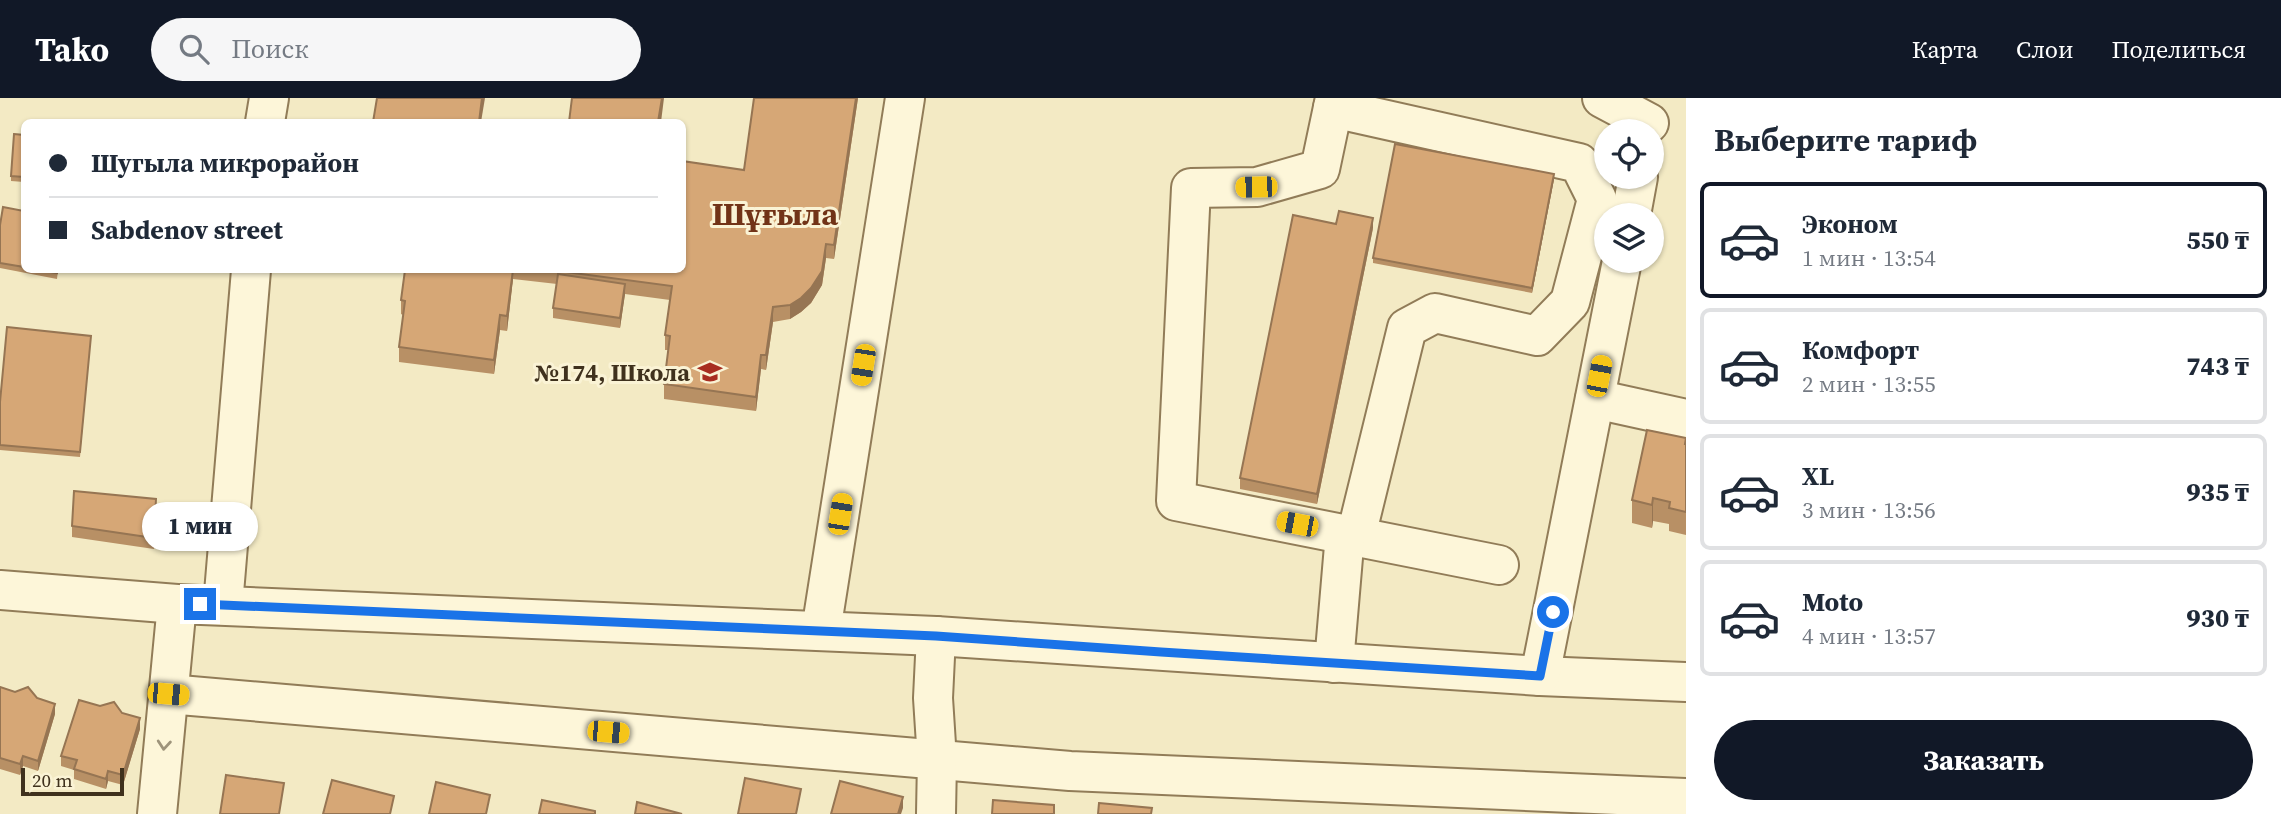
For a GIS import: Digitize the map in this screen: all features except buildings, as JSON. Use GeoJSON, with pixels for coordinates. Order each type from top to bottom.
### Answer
{"type":"FeatureCollection","features":[{"type":"Feature","properties":{"kind":"street"},"geometry":{"type":"LineString","coordinates":[[266,119],[269,98]]}},
{"type":"Feature","properties":{"kind":"street"},"geometry":{"type":"LineString","coordinates":[[821,631],[905,98]]}},
{"type":"Feature","properties":{"kind":"street"},"geometry":{"type":"LineString","coordinates":[[1602,98],[1650,117]]}},
{"type":"Feature","properties":{"kind":"street"},"geometry":{"type":"LineString","coordinates":[[1334,663],[1350,535],[1407,328],[1435,313],[1537,336],[1570,302],[1597,199],[1579,163],[1334,103],[1320,169],[1256,187],[1191,188],[1177,501],[1350,535],[1499,565]]}},
{"type":"Feature","properties":{"kind":"street"},"geometry":{"type":"LineString","coordinates":[[223,605],[251,273]]}},
{"type":"Feature","properties":{"kind":"street"},"geometry":{"type":"LineString","coordinates":[[1540,676],[1620,273]]}},
{"type":"Feature","properties":{"kind":"street"},"geometry":{"type":"LineString","coordinates":[[1595,399],[1686,419]]}},
{"type":"Feature","properties":{"kind":"street"},"geometry":{"type":"LineString","coordinates":[[0,590],[177,604],[936,636],[1540,676],[1686,682]]}},
{"type":"Feature","properties":{"kind":"street"},"geometry":{"type":"LineString","coordinates":[[157,814],[177,604]]}},
{"type":"Feature","properties":{"kind":"street"},"geometry":{"type":"LineString","coordinates":[[936,636],[933,698],[937,760],[936,814]]}},
{"type":"Feature","properties":{"kind":"street"},"geometry":{"type":"LineString","coordinates":[[168,694],[937,760],[1461,801],[1587,804],[1686,799]]}},
{"type":"Feature","properties":{"kind":"place","name":"№174, Школа"},"geometry":{"type":"Point","coordinates":[710,372]}},
{"type":"Feature","properties":{"kind":"district","name":"Шұғыла"},"geometry":{"type":"Point","coordinates":[775,214]}},
{"type":"Feature","properties":{"kind":"route"},"geometry":{"type":"LineString","coordinates":[[200,604],[936,636],[1540,676],[1553,612]]}}]}
